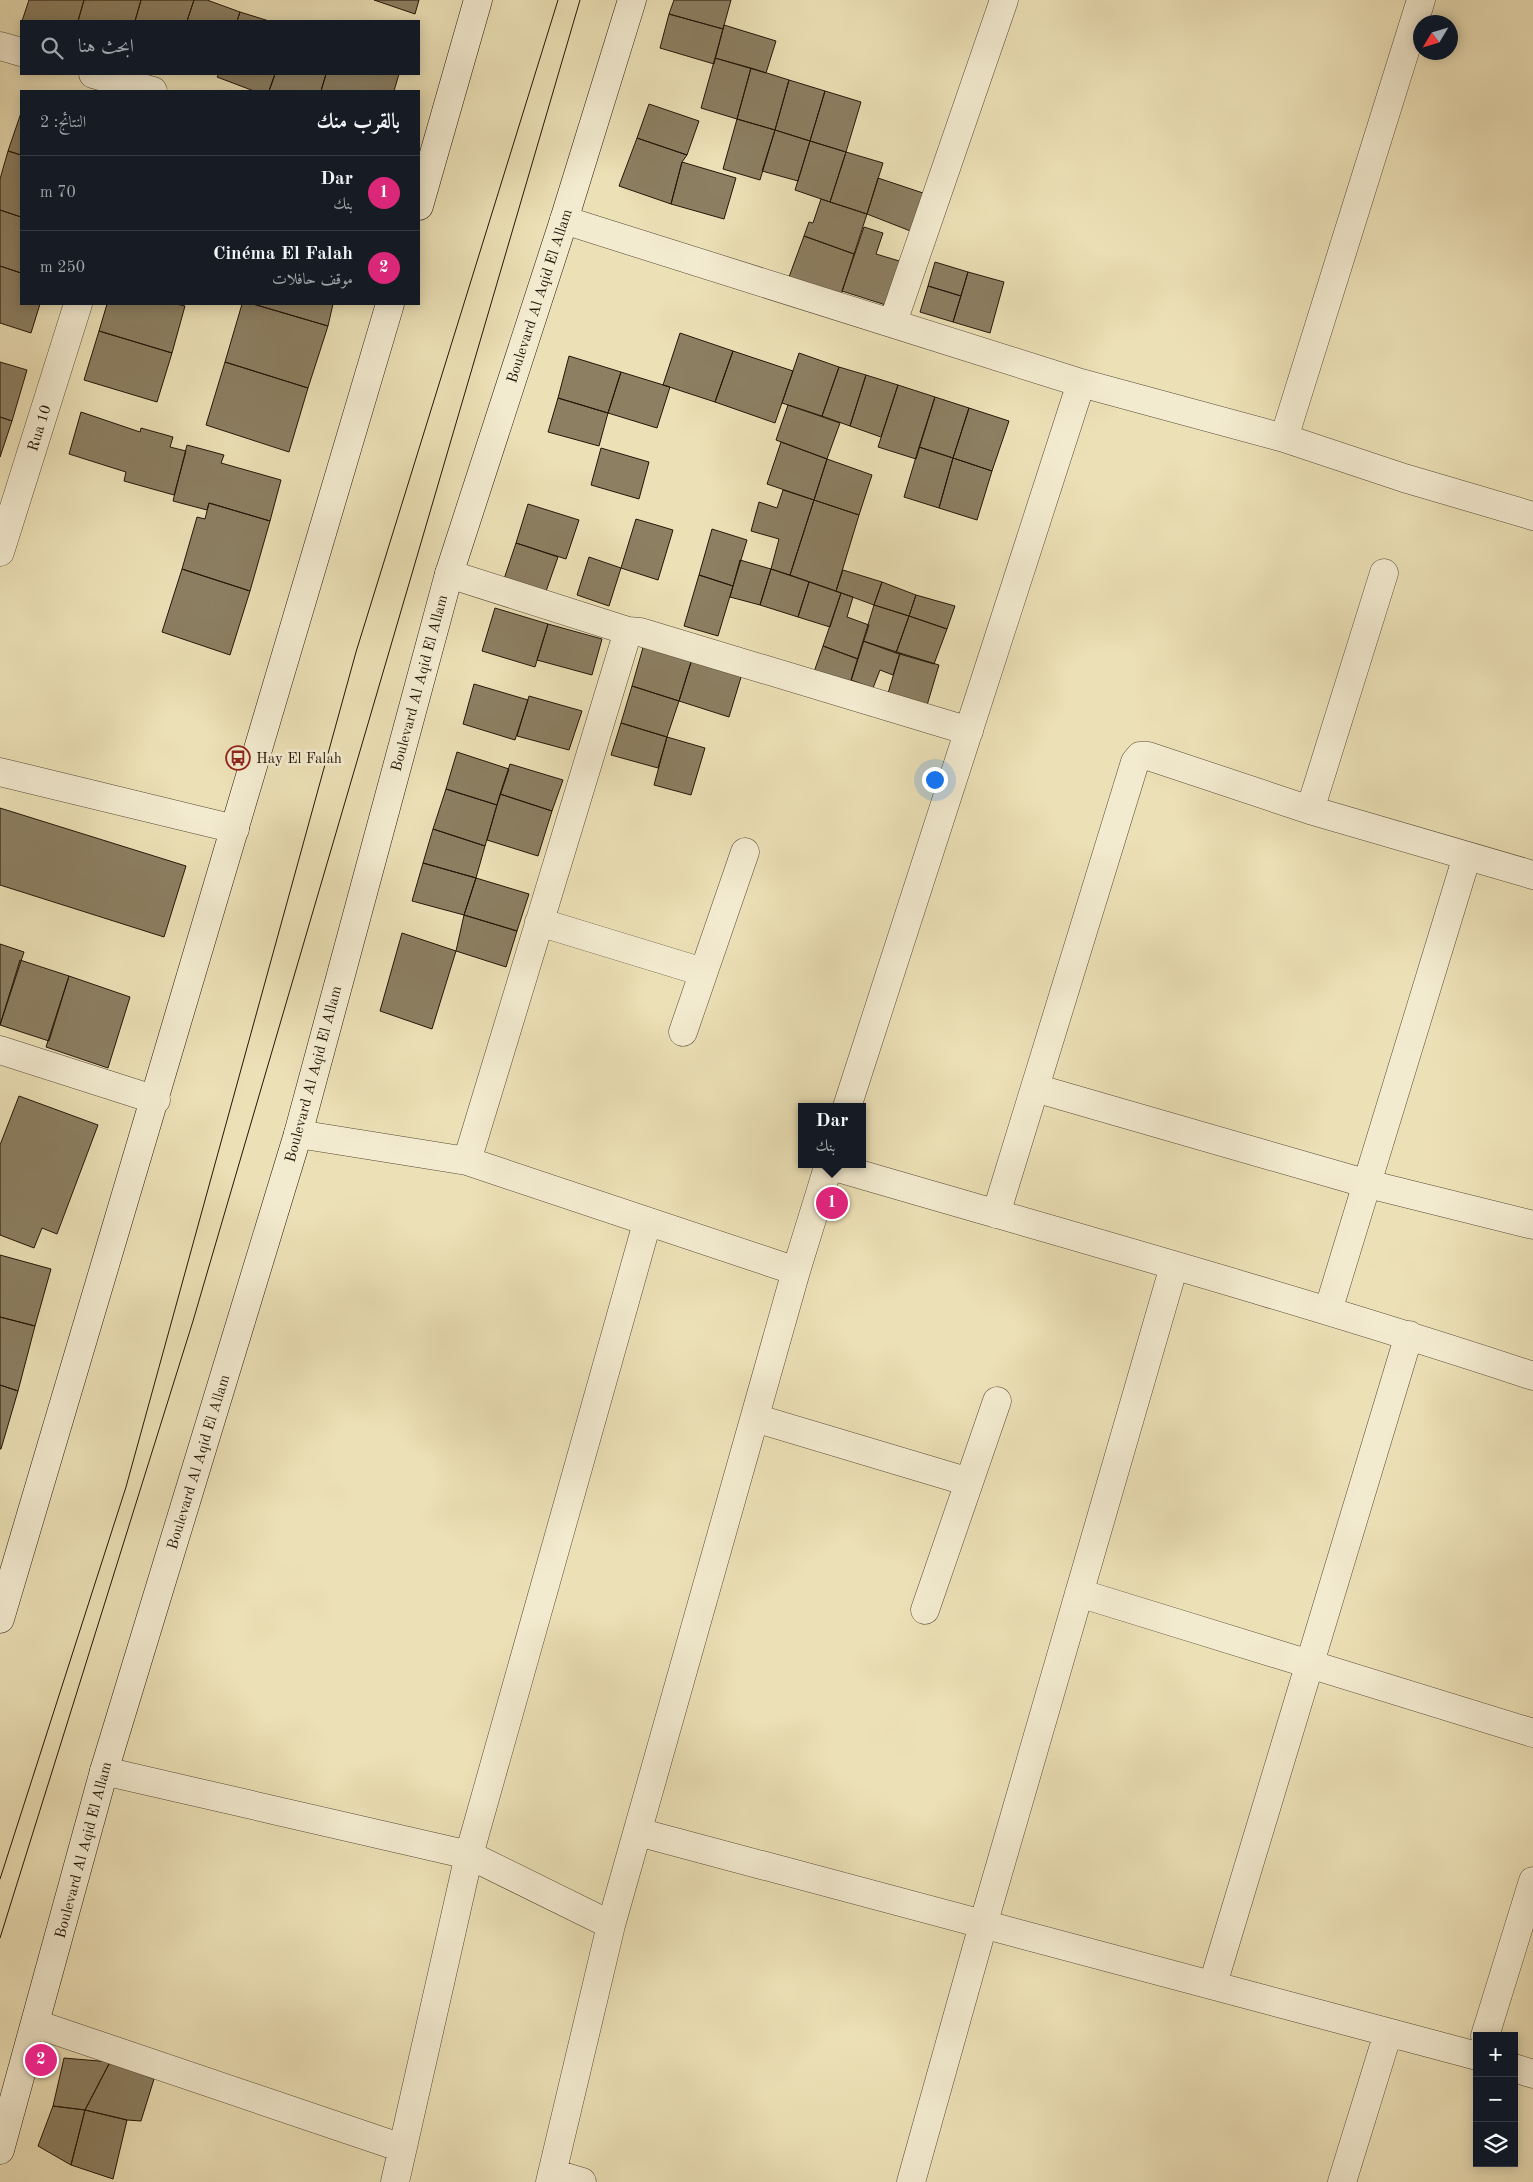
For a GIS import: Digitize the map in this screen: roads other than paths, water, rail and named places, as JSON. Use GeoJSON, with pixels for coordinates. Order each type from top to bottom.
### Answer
{"type":"FeatureCollection","features":[{"type":"Feature","properties":{"kind":"street"},"geometry":{"type":"LineString","coordinates":[[420,198],[424,166],[478,0]]}},
{"type":"Feature","properties":{"kind":"street","name":"Boulevard Al Aqid El Allam"},"geometry":{"type":"LineString","coordinates":[[0,2150],[104,1771],[298,1134],[449,574],[564,220],[632,0]]}},
{"type":"Feature","properties":{"kind":"street"},"geometry":{"type":"LineString","coordinates":[[893,322],[1004,0]]}},
{"type":"Feature","properties":{"kind":"street"},"geometry":{"type":"LineString","coordinates":[[1284,438],[1421,0]]}},
{"type":"Feature","properties":{"kind":"street"},"geometry":{"type":"LineString","coordinates":[[0,46],[20,52]]}},
{"type":"Feature","properties":{"kind":"street"},"geometry":{"type":"LineString","coordinates":[[96,75],[146,90]]}},
{"type":"Feature","properties":{"kind":"street"},"geometry":{"type":"LineString","coordinates":[[564,220],[893,322],[1081,383],[1284,438],[1404,478],[1533,516]]}},
{"type":"Feature","properties":{"kind":"street","name":"Rua 10"},"geometry":{"type":"LineString","coordinates":[[0,552],[78,305]]}},
{"type":"Feature","properties":{"kind":"street"},"geometry":{"type":"LineString","coordinates":[[0,1619],[156,1100],[390,305]]}},
{"type":"Feature","properties":{"kind":"street"},"geometry":{"type":"LineString","coordinates":[[849,1103],[1081,383]]}},
{"type":"Feature","properties":{"kind":"street"},"geometry":{"type":"LineString","coordinates":[[1310,810],[1384,573]]}},
{"type":"Feature","properties":{"kind":"street"},"geometry":{"type":"LineString","coordinates":[[449,574],[628,631],[640,632],[969,731]]}},
{"type":"Feature","properties":{"kind":"street"},"geometry":{"type":"LineString","coordinates":[[467,1161],[628,631]]}},
{"type":"Feature","properties":{"kind":"street"},"geometry":{"type":"LineString","coordinates":[[996,1214],[1136,759],[1140,756],[1148,756],[1310,810],[1533,875]]}},
{"type":"Feature","properties":{"kind":"street"},"geometry":{"type":"LineString","coordinates":[[0,772],[235,829]]}},
{"type":"Feature","properties":{"kind":"street"},"geometry":{"type":"LineString","coordinates":[[683,1032],[745,852]]}},
{"type":"Feature","properties":{"kind":"street"},"geometry":{"type":"LineString","coordinates":[[1328,1311],[1467,856]]}},
{"type":"Feature","properties":{"kind":"street"},"geometry":{"type":"LineString","coordinates":[[539,922],[704,972]]}},
{"type":"Feature","properties":{"kind":"street"},"geometry":{"type":"LineString","coordinates":[[0,1050],[156,1100]]}},
{"type":"Feature","properties":{"kind":"street"},"geometry":{"type":"LineString","coordinates":[[1035,1088],[1368,1184],[1533,1225]]}},
{"type":"Feature","properties":{"kind":"street"},"geometry":{"type":"LineString","coordinates":[[298,1134],[467,1161],[647,1223],[796,1271]]}},
{"type":"Feature","properties":{"kind":"street"},"geometry":{"type":"LineString","coordinates":[[582,2182],[551,2178],[611,1925],[796,1271],[828,1168]]}},
{"type":"Feature","properties":{"kind":"street"},"geometry":{"type":"LineString","coordinates":[[839,1168],[1410,1335],[1533,1376]]}},
{"type":"Feature","properties":{"kind":"street"},"geometry":{"type":"LineString","coordinates":[[395,2182],[470,1855],[647,1223]]}},
{"type":"Feature","properties":{"kind":"street"},"geometry":{"type":"LineString","coordinates":[[911,2182],[983,1925],[1174,1266]]}},
{"type":"Feature","properties":{"kind":"street"},"geometry":{"type":"LineString","coordinates":[[1213,1984],[1410,1335]]}},
{"type":"Feature","properties":{"kind":"street"},"geometry":{"type":"LineString","coordinates":[[925,1610],[997,1401]]}},
{"type":"Feature","properties":{"kind":"street"},"geometry":{"type":"LineString","coordinates":[[755,1418],[969,1482]]}},
{"type":"Feature","properties":{"kind":"street"},"geometry":{"type":"LineString","coordinates":[[1079,1593],[1310,1662],[1533,1733]]}},
{"type":"Feature","properties":{"kind":"street"},"geometry":{"type":"LineString","coordinates":[[104,1771],[470,1855],[611,1925]]}},
{"type":"Feature","properties":{"kind":"street"},"geometry":{"type":"LineString","coordinates":[[638,1832],[1473,2055]]}},
{"type":"Feature","properties":{"kind":"street"},"geometry":{"type":"LineString","coordinates":[[1486,2032],[1533,1881]]}},
{"type":"Feature","properties":{"kind":"street"},"geometry":{"type":"LineString","coordinates":[[36,2024],[402,2148]]}},
{"type":"Feature","properties":{"kind":"street"},"geometry":{"type":"LineString","coordinates":[[1342,2182],[1388,2033]]}},
{"type":"Feature","properties":{"kind":"street"},"geometry":{"type":"LineString","coordinates":[[1518,2069],[1533,2074]]}},
{"type":"Feature","properties":{"kind":"tram line"},"geometry":{"type":"LineString","coordinates":[[0,1879],[126,1487],[356,652],[558,0]]}},
{"type":"Feature","properties":{"kind":"tram line"},"geometry":{"type":"LineString","coordinates":[[0,1938],[193,1321],[580,0]]}},
{"type":"Feature","properties":{"kind":"place","name":"Hay El Falah"},"geometry":{"type":"Point","coordinates":[238,758]}},
{"type":"Feature","properties":{"kind":"place","name":"Dar"},"geometry":{"type":"Point","coordinates":[832,1203]}},
{"type":"Feature","properties":{"kind":"place","name":"Cinéma El Falah"},"geometry":{"type":"Point","coordinates":[41,2060]}}]}
